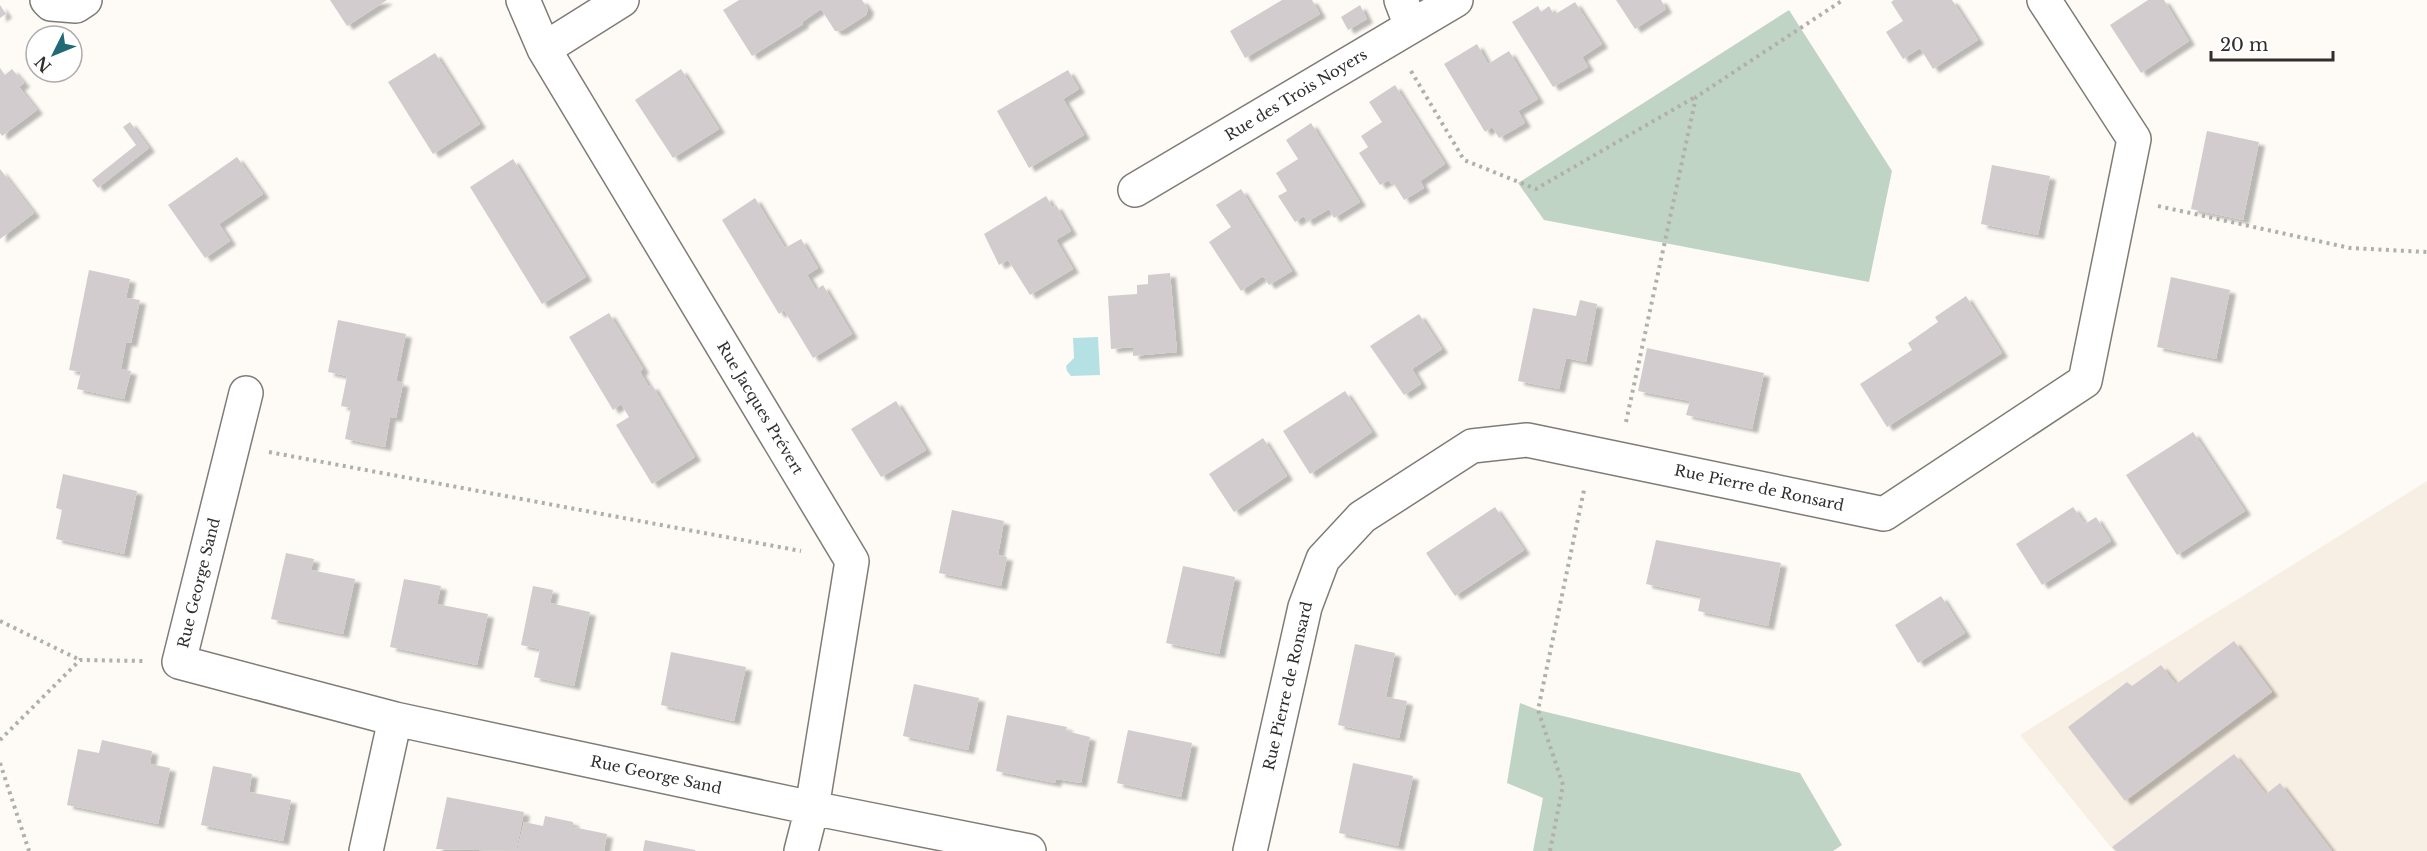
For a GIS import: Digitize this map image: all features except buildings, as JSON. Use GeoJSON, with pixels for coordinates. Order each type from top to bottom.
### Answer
{"type":"FeatureCollection","features":[{"type":"Feature","properties":{"kind":"street"},"geometry":{"type":"LineString","coordinates":[[47,0],[51,4],[76,6],[86,0]]}},
{"type":"Feature","properties":{"kind":"street","name":"Rue Jacques Prévert"},"geometry":{"type":"LineString","coordinates":[[523,0],[544,50],[852,561]]}},
{"type":"Feature","properties":{"kind":"street"},"geometry":{"type":"LineString","coordinates":[[544,50],[622,0]]}},
{"type":"Feature","properties":{"kind":"street","name":"Rue des Trois Noyers"},"geometry":{"type":"LineString","coordinates":[[1135,190],[1401,22],[1456,0]]}},
{"type":"Feature","properties":{"kind":"street","name":"Rue Pierre de Ronsard"},"geometry":{"type":"LineString","coordinates":[[1250,851],[1305,607],[1323,559],[1362,517],[1472,446],[1527,440],[1884,514],[2085,381],[2134,139],[2044,0]]}},
{"type":"Feature","properties":{"kind":"street","name":"Rue George Sand"},"geometry":{"type":"LineString","coordinates":[[246,393],[179,662],[395,719],[812,808]]}},
{"type":"Feature","properties":{"kind":"street"},"geometry":{"type":"LineString","coordinates":[[801,851],[812,808],[852,561]]}},
{"type":"Feature","properties":{"kind":"street"},"geometry":{"type":"LineString","coordinates":[[366,851],[395,719]]}},
{"type":"Feature","properties":{"kind":"street"},"geometry":{"type":"LineString","coordinates":[[812,808],[1029,851]]}},
{"type":"Feature","properties":{"kind":"path"},"geometry":{"type":"LineString","coordinates":[[1401,22],[1464,160],[1536,189],[1696,97],[1843,0]]}},
{"type":"Feature","properties":{"kind":"path"},"geometry":{"type":"LineString","coordinates":[[1550,851],[1563,785],[1538,710],[1696,97]]}},
{"type":"Feature","properties":{"kind":"path"},"geometry":{"type":"LineString","coordinates":[[2122,198],[2350,248],[2427,252]]}},
{"type":"Feature","properties":{"kind":"path"},"geometry":{"type":"LineString","coordinates":[[232,445],[852,561]]}},
{"type":"Feature","properties":{"kind":"path"},"geometry":{"type":"LineString","coordinates":[[0,621],[80,660],[179,662]]}},
{"type":"Feature","properties":{"kind":"path"},"geometry":{"type":"LineString","coordinates":[[0,740],[80,660]]}},
{"type":"Feature","properties":{"kind":"path"},"geometry":{"type":"LineString","coordinates":[[0,763],[29,851]]}},
{"type":"Feature","properties":{"kind":"shaded area"},"geometry":{"type":"Polygon","coordinates":[[[2427,481],[2427,851],[2114,851],[2020,735],[2427,481]]]}},
{"type":"Feature","properties":{"kind":"green space"},"geometry":{"type":"Polygon","coordinates":[[[1789,10],[1892,171],[1869,282],[1544,220],[1518,183],[1789,10]]]}},
{"type":"Feature","properties":{"kind":"green space"},"geometry":{"type":"Polygon","coordinates":[[[1520,703],[1538,710],[1800,773],[1842,845],[1833,851],[1533,851],[1543,798],[1507,783],[1520,703]]]}},
{"type":"Feature","properties":{"kind":"water"},"geometry":{"type":"Polygon","coordinates":[[[1098,337],[1100,375],[1071,376],[1066,366],[1074,358],[1073,338],[1098,337]]]}}]}
